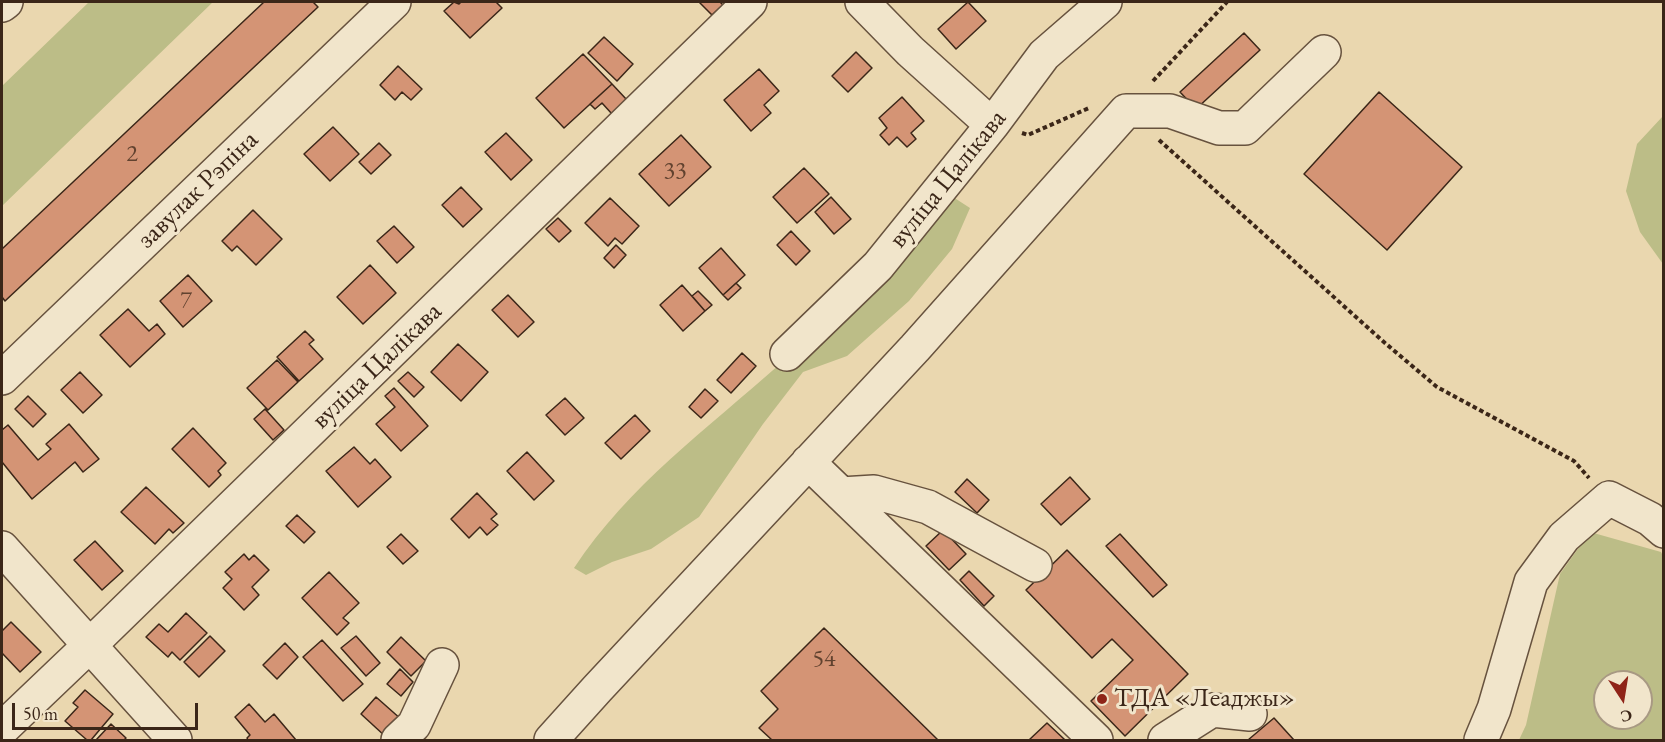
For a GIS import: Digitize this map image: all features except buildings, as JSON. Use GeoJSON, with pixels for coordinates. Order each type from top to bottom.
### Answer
{"type":"FeatureCollection","features":[{"type":"Feature","properties":{"kind":"street"},"geometry":{"type":"LineString","coordinates":[[2,5],[6,2]]}},
{"type":"Feature","properties":{"kind":"street","name":"завулак Рэпіна"},"geometry":{"type":"LineString","coordinates":[[5,366],[394,2]]}},
{"type":"Feature","properties":{"kind":"street","name":"вуліца Цалікава"},"geometry":{"type":"LineString","coordinates":[[2,729],[750,2]]}},
{"type":"Feature","properties":{"kind":"street"},"geometry":{"type":"LineString","coordinates":[[862,2],[910,51],[992,125]]}},
{"type":"Feature","properties":{"kind":"street","name":"вуліца Цалікава"},"geometry":{"type":"LineString","coordinates":[[787,354],[878,266],[992,125],[1044,55],[1105,2]]}},
{"type":"Feature","properties":{"kind":"street"},"geometry":{"type":"LineString","coordinates":[[551,741],[915,348],[1126,111],[1170,111],[1219,128],[1245,128],[1324,52]]}},
{"type":"Feature","properties":{"kind":"street"},"geometry":{"type":"LineString","coordinates":[[808,462],[1096,741]]}},
{"type":"Feature","properties":{"kind":"street"},"geometry":{"type":"LineString","coordinates":[[842,494],[874,492],[928,507],[1035,565]]}},
{"type":"Feature","properties":{"kind":"street"},"geometry":{"type":"LineString","coordinates":[[1482,741],[1494,710],[1532,582],[1564,537],[1609,498],[1650,519],[1664,531]]}},
{"type":"Feature","properties":{"kind":"street"},"geometry":{"type":"LineString","coordinates":[[2,548],[175,741]]}},
{"type":"Feature","properties":{"kind":"street"},"geometry":{"type":"LineString","coordinates":[[398,741],[414,725],[442,666]]}},
{"type":"Feature","properties":{"kind":"street"},"geometry":{"type":"LineString","coordinates":[[1166,741],[1212,710],[1250,714]]}},
{"type":"Feature","properties":{"kind":"path"},"geometry":{"type":"LineString","coordinates":[[992,125],[1028,135],[1100,103],[1126,111],[1227,2]]}},
{"type":"Feature","properties":{"kind":"path"},"geometry":{"type":"LineString","coordinates":[[1159,140],[1437,387],[1574,461],[1609,498]]}},
{"type":"Feature","properties":{"kind":"green space"},"geometry":{"type":"Polygon","coordinates":[[[89,2],[213,2],[2,206],[2,86],[89,2]]]}},
{"type":"Feature","properties":{"kind":"green space"},"geometry":{"type":"Polygon","coordinates":[[[1663,116],[1663,264],[1640,232],[1626,191],[1637,144],[1663,116]]]}},
{"type":"Feature","properties":{"kind":"green space"},"geometry":{"type":"Polygon","coordinates":[[[953,197],[970,208],[952,249],[909,301],[847,356],[803,372],[763,424],[699,517],[651,549],[612,562],[586,575],[574,568],[619,510],[644,484],[802,344],[953,197]]]}},
{"type":"Feature","properties":{"kind":"green space"},"geometry":{"type":"Polygon","coordinates":[[[1590,532],[1661,552],[1664,558],[1663,740],[1519,740],[1526,725],[1560,574],[1590,532]]]}},
{"type":"Feature","properties":{"kind":"place","name":"ТДА «Леаджы»"},"geometry":{"type":"Point","coordinates":[1102,699]}}]}
